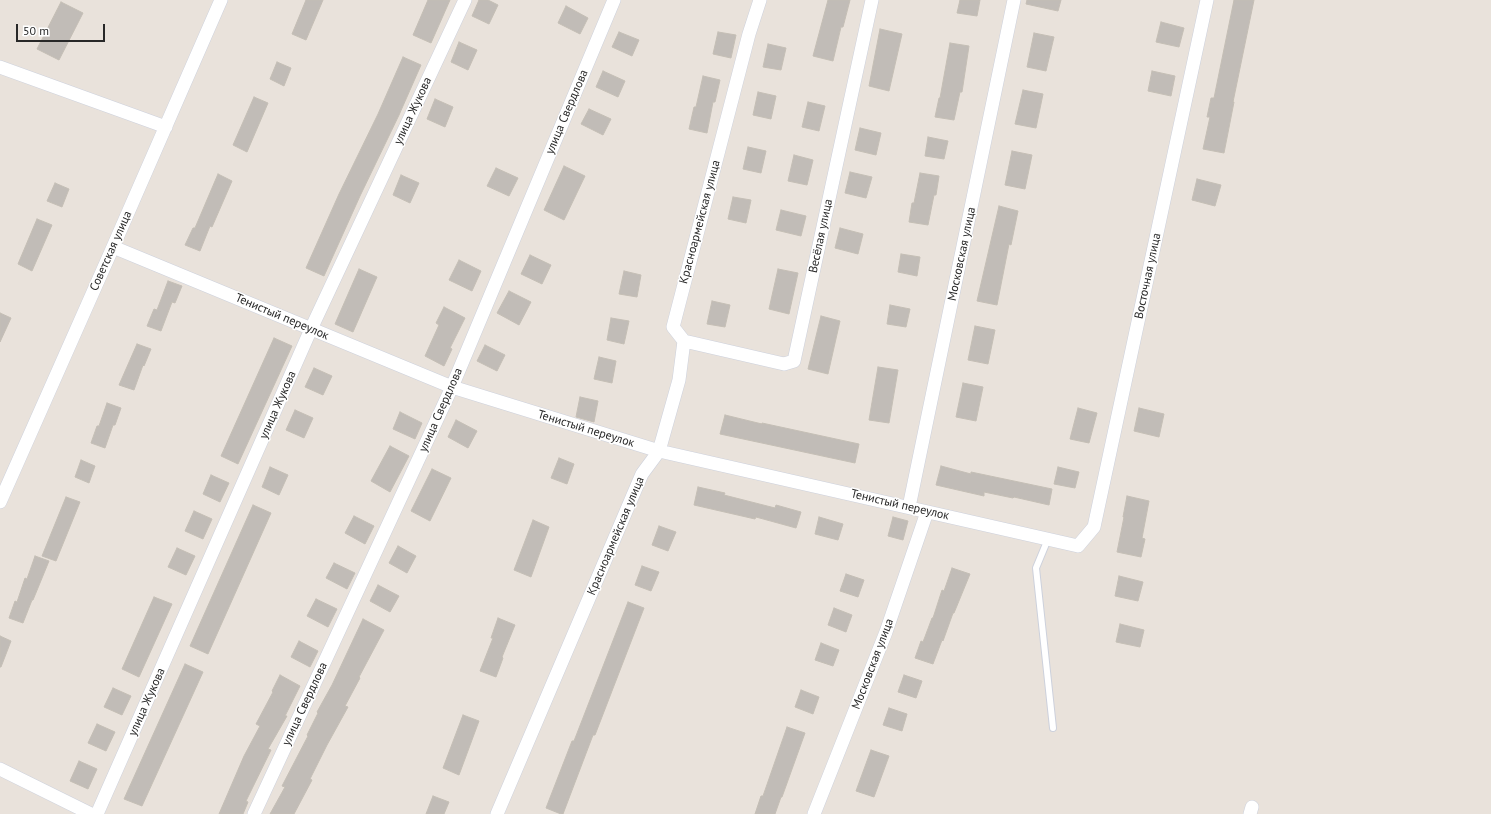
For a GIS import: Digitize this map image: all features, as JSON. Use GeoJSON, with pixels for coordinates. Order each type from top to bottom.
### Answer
{"type":"FeatureCollection","features":[{"type":"Feature","properties":{"kind":"street","name":"Советская улица"},"geometry":{"type":"LineString","coordinates":[[0,502],[221,0]]}},
{"type":"Feature","properties":{"kind":"street","name":"улица Жукова"},"geometry":{"type":"LineString","coordinates":[[98,814],[311,329],[466,0]]}},
{"type":"Feature","properties":{"kind":"street","name":"улица Свердлова"},"geometry":{"type":"LineString","coordinates":[[254,814],[452,387],[614,0]]}},
{"type":"Feature","properties":{"kind":"street","name":"Красноармейская улица"},"geometry":{"type":"LineString","coordinates":[[497,814],[642,474],[659,451],[679,380],[684,341],[673,327],[749,34],[760,0]]}},
{"type":"Feature","properties":{"kind":"street","name":"Весёлая улица"},"geometry":{"type":"LineString","coordinates":[[684,341],[784,364],[794,361],[872,0]]}},
{"type":"Feature","properties":{"kind":"street","name":"Московская улица"},"geometry":{"type":"LineString","coordinates":[[909,507],[1014,0]]}},
{"type":"Feature","properties":{"kind":"street","name":"Восточная улица"},"geometry":{"type":"LineString","coordinates":[[1078,546],[1094,527],[1207,0]]}},
{"type":"Feature","properties":{"kind":"street"},"geometry":{"type":"LineString","coordinates":[[0,67],[166,127]]}},
{"type":"Feature","properties":{"kind":"street","name":"Тенистый переулок"},"geometry":{"type":"LineString","coordinates":[[113,247],[452,387],[659,451],[1078,546]]}},
{"type":"Feature","properties":{"kind":"street","name":"Московская улица"},"geometry":{"type":"LineString","coordinates":[[814,814],[886,632],[927,512]]}},
{"type":"Feature","properties":{"kind":"street"},"geometry":{"type":"LineString","coordinates":[[0,769],[91,814]]}},
{"type":"Feature","properties":{"kind":"lane"},"geometry":{"type":"LineString","coordinates":[[1048,539],[1036,568],[1054,728]]}},
{"type":"Feature","properties":{"kind":"building"},"geometry":{"type":"Polygon","coordinates":[[[306,0],[323,0],[306,40],[292,34],[306,0]]]}},
{"type":"Feature","properties":{"kind":"building"},"geometry":{"type":"Polygon","coordinates":[[[428,0],[450,0],[431,43],[413,35],[428,0]]]}},
{"type":"Feature","properties":{"kind":"building"},"geometry":{"type":"Polygon","coordinates":[[[479,0],[488,0],[498,5],[489,24],[472,16],[479,0]]]}},
{"type":"Feature","properties":{"kind":"building"},"geometry":{"type":"Polygon","coordinates":[[[828,0],[850,0],[843,27],[841,27],[833,61],[813,56],[828,0]]]}},
{"type":"Feature","properties":{"kind":"building"},"geometry":{"type":"Polygon","coordinates":[[[960,0],[980,0],[977,16],[957,13],[960,0]]]}},
{"type":"Feature","properties":{"kind":"building"},"geometry":{"type":"Polygon","coordinates":[[[1027,0],[1061,0],[1058,11],[1026,4],[1027,0]]]}},
{"type":"Feature","properties":{"kind":"building"},"geometry":{"type":"Polygon","coordinates":[[[1234,0],[1254,0],[1224,153],[1203,149],[1210,117],[1207,117],[1211,98],[1214,98],[1234,0]]]}},
{"type":"Feature","properties":{"kind":"building"},"geometry":{"type":"Polygon","coordinates":[[[61,2],[83,13],[59,60],[37,49],[61,2]]]}},
{"type":"Feature","properties":{"kind":"building"},"geometry":{"type":"Polygon","coordinates":[[[566,6],[588,18],[580,34],[558,23],[566,6]]]}},
{"type":"Feature","properties":{"kind":"building"},"geometry":{"type":"Polygon","coordinates":[[[1161,22],[1184,28],[1179,47],[1156,42],[1161,22]]]}},
{"type":"Feature","properties":{"kind":"building"},"geometry":{"type":"Polygon","coordinates":[[[880,29],[902,34],[889,91],[869,86],[880,29]]]}},
{"type":"Feature","properties":{"kind":"building"},"geometry":{"type":"Polygon","coordinates":[[[619,32],[639,40],[632,56],[612,47],[619,32]]]}},
{"type":"Feature","properties":{"kind":"building"},"geometry":{"type":"Polygon","coordinates":[[[718,32],[736,35],[731,58],[713,54],[718,32]]]}},
{"type":"Feature","properties":{"kind":"building"},"geometry":{"type":"Polygon","coordinates":[[[1034,33],[1054,37],[1046,71],[1027,67],[1034,33]]]}},
{"type":"Feature","properties":{"kind":"building"},"geometry":{"type":"Polygon","coordinates":[[[459,42],[477,50],[468,70],[451,62],[459,42]]]}},
{"type":"Feature","properties":{"kind":"building"},"geometry":{"type":"Polygon","coordinates":[[[950,43],[969,46],[962,92],[960,92],[954,120],[935,117],[950,43]]]}},
{"type":"Feature","properties":{"kind":"building"},"geometry":{"type":"Polygon","coordinates":[[[768,44],[786,48],[781,70],[763,67],[768,44]]]}},
{"type":"Feature","properties":{"kind":"building"},"geometry":{"type":"Polygon","coordinates":[[[403,57],[421,65],[324,276],[306,268],[403,57]]]}},
{"type":"Feature","properties":{"kind":"building"},"geometry":{"type":"Polygon","coordinates":[[[277,62],[291,68],[284,86],[270,79],[277,62]]]}},
{"type":"Feature","properties":{"kind":"building"},"geometry":{"type":"Polygon","coordinates":[[[603,71],[625,81],[618,97],[596,87],[603,71]]]}},
{"type":"Feature","properties":{"kind":"building"},"geometry":{"type":"Polygon","coordinates":[[[1152,71],[1175,76],[1171,96],[1148,91],[1152,71]]]}},
{"type":"Feature","properties":{"kind":"building"},"geometry":{"type":"Polygon","coordinates":[[[703,76],[720,80],[715,102],[713,102],[707,133],[689,129],[703,76]]]}},
{"type":"Feature","properties":{"kind":"building"},"geometry":{"type":"Polygon","coordinates":[[[1023,90],[1043,94],[1036,128],[1015,124],[1023,90]]]}},
{"type":"Feature","properties":{"kind":"building"},"geometry":{"type":"Polygon","coordinates":[[[758,92],[776,96],[771,119],[753,115],[758,92]]]}},
{"type":"Feature","properties":{"kind":"building"},"geometry":{"type":"Polygon","coordinates":[[[254,97],[268,103],[247,152],[233,145],[254,97]]]}},
{"type":"Feature","properties":{"kind":"building"},"geometry":{"type":"Polygon","coordinates":[[[435,99],[453,107],[445,127],[427,119],[435,99]]]}},
{"type":"Feature","properties":{"kind":"building"},"geometry":{"type":"Polygon","coordinates":[[[808,102],[825,106],[819,131],[802,127],[808,102]]]}},
{"type":"Feature","properties":{"kind":"building"},"geometry":{"type":"Polygon","coordinates":[[[589,109],[611,119],[603,135],[581,124],[589,109]]]}},
{"type":"Feature","properties":{"kind":"building"},"geometry":{"type":"Polygon","coordinates":[[[860,128],[881,133],[876,155],[855,150],[860,128]]]}},
{"type":"Feature","properties":{"kind":"building"},"geometry":{"type":"Polygon","coordinates":[[[928,137],[948,141],[944,159],[925,156],[928,137]]]}},
{"type":"Feature","properties":{"kind":"building"},"geometry":{"type":"Polygon","coordinates":[[[748,147],[766,151],[761,173],[743,169],[748,147]]]}},
{"type":"Feature","properties":{"kind":"building"},"geometry":{"type":"Polygon","coordinates":[[[1012,151],[1032,155],[1025,189],[1005,185],[1012,151]]]}},
{"type":"Feature","properties":{"kind":"building"},"geometry":{"type":"Polygon","coordinates":[[[794,155],[813,160],[807,185],[788,181],[794,155]]]}},
{"type":"Feature","properties":{"kind":"building"},"geometry":{"type":"Polygon","coordinates":[[[564,166],[585,176],[564,220],[544,210],[564,166]]]}},
{"type":"Feature","properties":{"kind":"building"},"geometry":{"type":"Polygon","coordinates":[[[496,168],[518,178],[509,196],[487,186],[496,168]]]}},
{"type":"Feature","properties":{"kind":"building"},"geometry":{"type":"Polygon","coordinates":[[[850,172],[872,177],[866,198],[845,193],[850,172]]]}},
{"type":"Feature","properties":{"kind":"building"},"geometry":{"type":"Polygon","coordinates":[[[920,173],[939,176],[936,195],[934,195],[928,225],[909,222],[912,203],[914,203],[920,173]]]}},
{"type":"Feature","properties":{"kind":"building"},"geometry":{"type":"Polygon","coordinates":[[[218,174],[232,181],[212,227],[210,226],[200,251],[185,245],[193,228],[195,228],[218,174]]]}},
{"type":"Feature","properties":{"kind":"building"},"geometry":{"type":"Polygon","coordinates":[[[401,175],[419,183],[410,203],[393,195],[401,175]]]}},
{"type":"Feature","properties":{"kind":"building"},"geometry":{"type":"Polygon","coordinates":[[[1197,179],[1221,185],[1215,206],[1192,200],[1197,179]]]}},
{"type":"Feature","properties":{"kind":"building"},"geometry":{"type":"Polygon","coordinates":[[[55,183],[69,189],[62,207],[47,201],[55,183]]]}},
{"type":"Feature","properties":{"kind":"building"},"geometry":{"type":"Polygon","coordinates":[[[733,197],[751,200],[746,223],[728,219],[733,197]]]}},
{"type":"Feature","properties":{"kind":"building"},"geometry":{"type":"Polygon","coordinates":[[[999,206],[1018,211],[1011,245],[1009,244],[997,305],[977,301],[999,206]]]}},
{"type":"Feature","properties":{"kind":"building"},"geometry":{"type":"Polygon","coordinates":[[[781,210],[806,216],[801,236],[776,230],[781,210]]]}},
{"type":"Feature","properties":{"kind":"building"},"geometry":{"type":"Polygon","coordinates":[[[37,219],[52,225],[32,271],[18,264],[37,219]]]}},
{"type":"Feature","properties":{"kind":"building"},"geometry":{"type":"Polygon","coordinates":[[[840,228],[863,234],[858,254],[835,248],[840,228]]]}},
{"type":"Feature","properties":{"kind":"building"},"geometry":{"type":"Polygon","coordinates":[[[901,254],[920,257],[917,276],[898,272],[901,254]]]}},
{"type":"Feature","properties":{"kind":"building"},"geometry":{"type":"Polygon","coordinates":[[[530,255],[551,265],[542,284],[521,274],[530,255]]]}},
{"type":"Feature","properties":{"kind":"building"},"geometry":{"type":"Polygon","coordinates":[[[459,260],[481,271],[472,291],[449,280],[459,260]]]}},
{"type":"Feature","properties":{"kind":"building"},"geometry":{"type":"Polygon","coordinates":[[[359,269],[377,277],[353,332],[335,324],[359,269]]]}},
{"type":"Feature","properties":{"kind":"building"},"geometry":{"type":"Polygon","coordinates":[[[778,269],[798,273],[789,314],[769,309],[778,269]]]}},
{"type":"Feature","properties":{"kind":"building"},"geometry":{"type":"Polygon","coordinates":[[[624,271],[641,275],[637,297],[619,294],[624,271]]]}},
{"type":"Feature","properties":{"kind":"building"},"geometry":{"type":"Polygon","coordinates":[[[168,281],[182,286],[175,303],[172,302],[161,331],[147,326],[154,309],[157,310],[168,281]]]}},
{"type":"Feature","properties":{"kind":"building"},"geometry":{"type":"Polygon","coordinates":[[[509,291],[531,302],[519,325],[497,313],[509,291]]]}},
{"type":"Feature","properties":{"kind":"building"},"geometry":{"type":"Polygon","coordinates":[[[712,301],[730,305],[725,327],[707,324],[712,301]]]}},
{"type":"Feature","properties":{"kind":"building"},"geometry":{"type":"Polygon","coordinates":[[[890,305],[910,309],[906,327],[887,324],[890,305]]]}},
{"type":"Feature","properties":{"kind":"building"},"geometry":{"type":"Polygon","coordinates":[[[444,307],[465,318],[450,348],[452,349],[444,366],[425,356],[439,325],[436,323],[444,307]]]}},
{"type":"Feature","properties":{"kind":"building"},"geometry":{"type":"Polygon","coordinates":[[[0,313],[11,318],[0,342],[0,313]]]}},
{"type":"Feature","properties":{"kind":"building"},"geometry":{"type":"Polygon","coordinates":[[[821,316],[840,321],[828,374],[808,369],[821,316]]]}},
{"type":"Feature","properties":{"kind":"building"},"geometry":{"type":"Polygon","coordinates":[[[611,318],[629,321],[624,344],[607,340],[611,318]]]}},
{"type":"Feature","properties":{"kind":"building"},"geometry":{"type":"Polygon","coordinates":[[[975,326],[995,330],[988,364],[968,360],[975,326]]]}},
{"type":"Feature","properties":{"kind":"building"},"geometry":{"type":"Polygon","coordinates":[[[274,338],[292,346],[238,464],[221,456],[274,338]]]}},
{"type":"Feature","properties":{"kind":"building"},"geometry":{"type":"Polygon","coordinates":[[[137,344],[151,349],[144,366],[143,365],[134,390],[119,385],[137,344]]]}},
{"type":"Feature","properties":{"kind":"building"},"geometry":{"type":"Polygon","coordinates":[[[485,345],[505,355],[497,371],[477,361],[485,345]]]}},
{"type":"Feature","properties":{"kind":"building"},"geometry":{"type":"Polygon","coordinates":[[[599,357],[616,361],[612,383],[594,379],[599,357]]]}},
{"type":"Feature","properties":{"kind":"building"},"geometry":{"type":"Polygon","coordinates":[[[878,367],[898,370],[889,423],[869,420],[878,367]]]}},
{"type":"Feature","properties":{"kind":"building"},"geometry":{"type":"Polygon","coordinates":[[[314,368],[332,376],[323,395],[305,387],[314,368]]]}},
{"type":"Feature","properties":{"kind":"building"},"geometry":{"type":"Polygon","coordinates":[[[963,383],[983,387],[976,421],[956,417],[963,383]]]}},
{"type":"Feature","properties":{"kind":"building"},"geometry":{"type":"Polygon","coordinates":[[[580,397],[598,401],[594,422],[576,417],[580,397]]]}},
{"type":"Feature","properties":{"kind":"building"},"geometry":{"type":"Polygon","coordinates":[[[107,403],[121,408],[105,448],[91,443],[107,403]]]}},
{"type":"Feature","properties":{"kind":"building"},"geometry":{"type":"Polygon","coordinates":[[[1078,408],[1097,413],[1089,443],[1070,439],[1078,408]]]}},
{"type":"Feature","properties":{"kind":"building"},"geometry":{"type":"Polygon","coordinates":[[[1139,408],[1164,414],[1159,437],[1134,431],[1139,408]]]}},
{"type":"Feature","properties":{"kind":"building"},"geometry":{"type":"Polygon","coordinates":[[[295,410],[313,418],[304,438],[286,430],[295,410]]]}},
{"type":"Feature","properties":{"kind":"building"},"geometry":{"type":"Polygon","coordinates":[[[400,412],[422,423],[415,439],[393,429],[400,412]]]}},
{"type":"Feature","properties":{"kind":"building"},"geometry":{"type":"Polygon","coordinates":[[[725,415],[859,444],[855,463],[720,434],[725,415]]]}},
{"type":"Feature","properties":{"kind":"building"},"geometry":{"type":"Polygon","coordinates":[[[456,420],[477,431],[468,448],[448,437],[456,420]]]}},
{"type":"Feature","properties":{"kind":"building"},"geometry":{"type":"Polygon","coordinates":[[[390,446],[409,456],[390,492],[371,481],[390,446]]]}},
{"type":"Feature","properties":{"kind":"building"},"geometry":{"type":"Polygon","coordinates":[[[559,458],[574,464],[567,484],[551,478],[559,458]]]}},
{"type":"Feature","properties":{"kind":"building"},"geometry":{"type":"Polygon","coordinates":[[[81,460],[95,466],[89,483],[75,477],[81,460]]]}},
{"type":"Feature","properties":{"kind":"building"},"geometry":{"type":"Polygon","coordinates":[[[941,466],[971,474],[971,472],[1052,489],[1049,505],[984,492],[984,496],[936,485],[941,466]]]}},
{"type":"Feature","properties":{"kind":"building"},"geometry":{"type":"Polygon","coordinates":[[[270,467],[288,475],[279,495],[262,487],[270,467]]]}},
{"type":"Feature","properties":{"kind":"building"},"geometry":{"type":"Polygon","coordinates":[[[1058,467],[1079,472],[1075,488],[1054,484],[1058,467]]]}},
{"type":"Feature","properties":{"kind":"building"},"geometry":{"type":"Polygon","coordinates":[[[432,469],[451,478],[430,521],[411,511],[432,469]]]}},
{"type":"Feature","properties":{"kind":"building"},"geometry":{"type":"Polygon","coordinates":[[[211,475],[229,483],[220,502],[203,494],[211,475]]]}},
{"type":"Feature","properties":{"kind":"building"},"geometry":{"type":"Polygon","coordinates":[[[698,487],[725,493],[724,495],[775,508],[776,505],[801,512],[796,528],[756,517],[755,519],[694,505],[698,487]]]}},
{"type":"Feature","properties":{"kind":"building"},"geometry":{"type":"Polygon","coordinates":[[[1127,496],[1149,501],[1142,538],[1145,539],[1141,557],[1117,552],[1127,496]]]}},
{"type":"Feature","properties":{"kind":"building"},"geometry":{"type":"Polygon","coordinates":[[[66,497],[80,502],[56,561],[42,556],[66,497]]]}},
{"type":"Feature","properties":{"kind":"building"},"geometry":{"type":"Polygon","coordinates":[[[253,505],[271,513],[208,654],[190,646],[253,505]]]}},
{"type":"Feature","properties":{"kind":"building"},"geometry":{"type":"Polygon","coordinates":[[[194,511],[212,519],[203,539],[185,531],[194,511]]]}},
{"type":"Feature","properties":{"kind":"building"},"geometry":{"type":"Polygon","coordinates":[[[354,516],[374,526],[365,544],[345,533],[354,516]]]}},
{"type":"Feature","properties":{"kind":"building"},"geometry":{"type":"Polygon","coordinates":[[[819,517],[843,524],[838,540],[815,534],[819,517]]]}},
{"type":"Feature","properties":{"kind":"building"},"geometry":{"type":"Polygon","coordinates":[[[893,517],[908,521],[903,540],[888,536],[893,517]]]}},
{"type":"Feature","properties":{"kind":"building"},"geometry":{"type":"Polygon","coordinates":[[[533,520],[549,527],[531,577],[514,570],[533,520]]]}},
{"type":"Feature","properties":{"kind":"building"},"geometry":{"type":"Polygon","coordinates":[[[659,526],[676,532],[668,551],[652,545],[659,526]]]}},
{"type":"Feature","properties":{"kind":"building"},"geometry":{"type":"Polygon","coordinates":[[[398,546],[416,556],[407,573],[389,563],[398,546]]]}},
{"type":"Feature","properties":{"kind":"building"},"geometry":{"type":"Polygon","coordinates":[[[177,548],[195,556],[186,575],[168,567],[177,548]]]}},
{"type":"Feature","properties":{"kind":"building"},"geometry":{"type":"Polygon","coordinates":[[[35,556],[49,561],[23,623],[9,618],[15,601],[17,602],[25,578],[27,579],[35,556]]]}},
{"type":"Feature","properties":{"kind":"building"},"geometry":{"type":"Polygon","coordinates":[[[334,563],[355,573],[347,589],[326,578],[334,563]]]}},
{"type":"Feature","properties":{"kind":"building"},"geometry":{"type":"Polygon","coordinates":[[[642,566],[659,572],[651,591],[635,585],[642,566]]]}},
{"type":"Feature","properties":{"kind":"building"},"geometry":{"type":"Polygon","coordinates":[[[952,568],[970,574],[933,664],[915,658],[921,641],[923,642],[933,618],[942,590],[944,591],[952,568]]]}},
{"type":"Feature","properties":{"kind":"building"},"geometry":{"type":"Polygon","coordinates":[[[846,574],[864,580],[858,597],[840,591],[846,574]]]}},
{"type":"Feature","properties":{"kind":"building"},"geometry":{"type":"Polygon","coordinates":[[[1119,576],[1143,582],[1138,601],[1115,596],[1119,576]]]}},
{"type":"Feature","properties":{"kind":"building"},"geometry":{"type":"Polygon","coordinates":[[[378,585],[399,596],[390,612],[370,601],[378,585]]]}},
{"type":"Feature","properties":{"kind":"building"},"geometry":{"type":"Polygon","coordinates":[[[154,597],[172,604],[139,677],[122,669],[154,597]]]}},
{"type":"Feature","properties":{"kind":"building"},"geometry":{"type":"Polygon","coordinates":[[[316,599],[337,609],[328,627],[307,616],[316,599]]]}},
{"type":"Feature","properties":{"kind":"building"},"geometry":{"type":"Polygon","coordinates":[[[628,602],[644,608],[595,735],[593,735],[563,814],[561,814],[546,808],[572,741],[574,741],[628,602]]]}},
{"type":"Feature","properties":{"kind":"building"},"geometry":{"type":"Polygon","coordinates":[[[834,608],[852,615],[846,632],[828,625],[834,608]]]}},
{"type":"Feature","properties":{"kind":"building"},"geometry":{"type":"Polygon","coordinates":[[[498,618],[515,625],[502,657],[503,658],[496,677],[480,671],[493,638],[491,638],[498,618]]]}},
{"type":"Feature","properties":{"kind":"building"},"geometry":{"type":"Polygon","coordinates":[[[363,619],[384,630],[345,706],[348,707],[327,745],[310,779],[312,780],[294,814],[270,814],[285,787],[282,786],[308,736],[307,735],[318,713],[317,712],[332,685],[363,619]]]}},
{"type":"Feature","properties":{"kind":"building"},"geometry":{"type":"Polygon","coordinates":[[[1120,624],[1144,630],[1140,647],[1116,642],[1120,624]]]}},
{"type":"Feature","properties":{"kind":"building"},"geometry":{"type":"Polygon","coordinates":[[[0,636],[11,641],[1,667],[0,667],[0,636]]]}},
{"type":"Feature","properties":{"kind":"building"},"geometry":{"type":"Polygon","coordinates":[[[299,641],[318,651],[310,667],[291,657],[299,641]]]}},
{"type":"Feature","properties":{"kind":"building"},"geometry":{"type":"Polygon","coordinates":[[[821,643],[839,650],[833,666],[815,660],[821,643]]]}},
{"type":"Feature","properties":{"kind":"building"},"geometry":{"type":"Polygon","coordinates":[[[185,664],[203,672],[142,806],[124,799],[185,664]]]}},
{"type":"Feature","properties":{"kind":"building"},"geometry":{"type":"Polygon","coordinates":[[[280,675],[300,686],[285,716],[287,716],[268,749],[271,750],[246,801],[248,802],[243,814],[219,814],[244,756],[260,726],[256,724],[280,675]]]}},
{"type":"Feature","properties":{"kind":"building"},"geometry":{"type":"Polygon","coordinates":[[[904,675],[922,681],[916,698],[898,692],[904,675]]]}},
{"type":"Feature","properties":{"kind":"building"},"geometry":{"type":"Polygon","coordinates":[[[113,688],[131,696],[122,715],[104,707],[113,688]]]}},
{"type":"Feature","properties":{"kind":"building"},"geometry":{"type":"Polygon","coordinates":[[[801,690],[819,697],[813,714],[795,707],[801,690]]]}},
{"type":"Feature","properties":{"kind":"building"},"geometry":{"type":"Polygon","coordinates":[[[889,708],[907,714],[902,731],[883,725],[889,708]]]}},
{"type":"Feature","properties":{"kind":"building"},"geometry":{"type":"Polygon","coordinates":[[[463,715],[479,721],[459,775],[443,768],[463,715]]]}},
{"type":"Feature","properties":{"kind":"building"},"geometry":{"type":"Polygon","coordinates":[[[97,724],[115,732],[106,751],[88,743],[97,724]]]}},
{"type":"Feature","properties":{"kind":"building"},"geometry":{"type":"Polygon","coordinates":[[[787,727],[805,733],[782,797],[775,814],[755,814],[761,796],[763,796],[787,727]]]}},
{"type":"Feature","properties":{"kind":"building"},"geometry":{"type":"Polygon","coordinates":[[[871,750],[889,756],[874,797],[856,791],[871,750]]]}},
{"type":"Feature","properties":{"kind":"building"},"geometry":{"type":"Polygon","coordinates":[[[79,761],[97,769],[88,789],[70,781],[79,761]]]}},
{"type":"Feature","properties":{"kind":"building"},"geometry":{"type":"Polygon","coordinates":[[[433,796],[449,802],[444,814],[426,814],[433,796]]]}}]}
